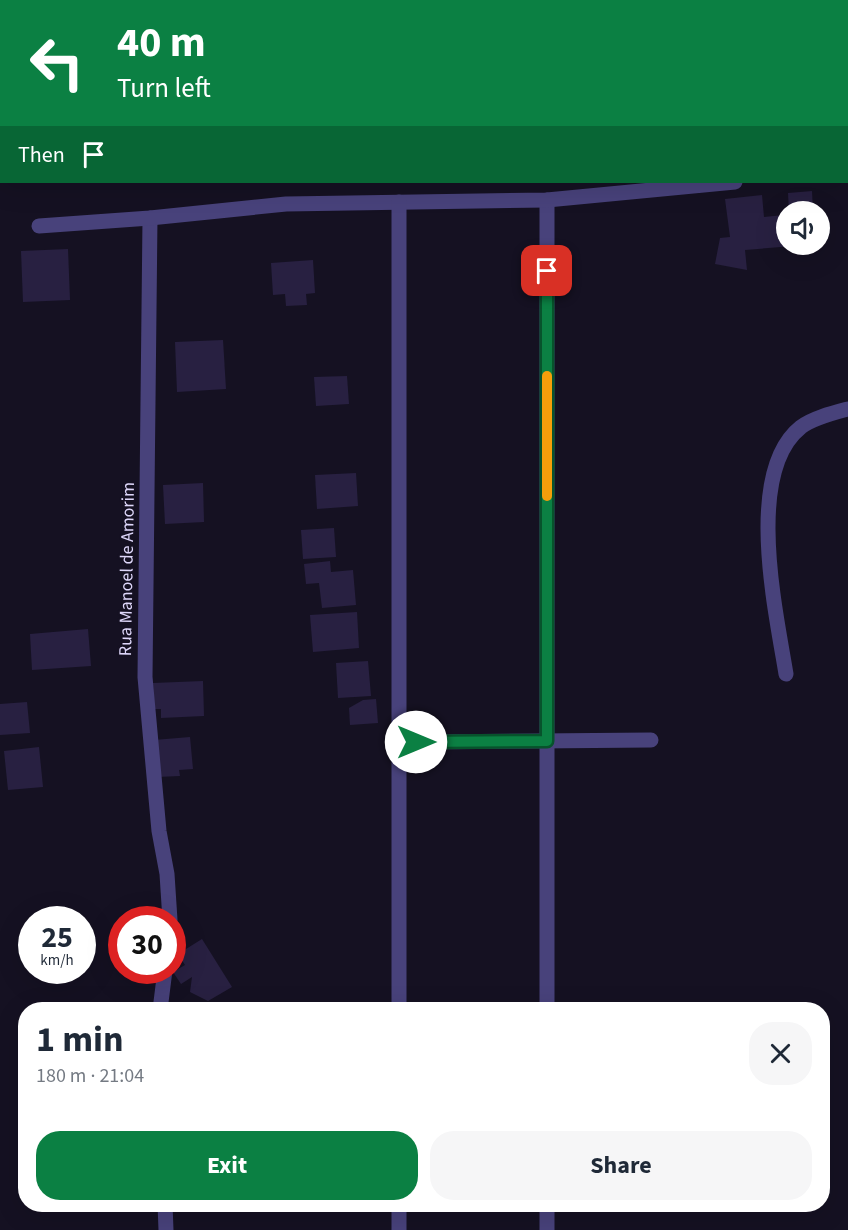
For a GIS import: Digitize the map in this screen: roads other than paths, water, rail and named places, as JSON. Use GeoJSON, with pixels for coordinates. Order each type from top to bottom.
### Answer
{"type":"FeatureCollection","features":[{"type":"Feature","properties":{"kind":"street"},"geometry":{"type":"LineString","coordinates":[[39,226],[150,218],[276,205],[547,200],[725,183]]}},
{"type":"Feature","properties":{"kind":"street"},"geometry":{"type":"LineString","coordinates":[[547,200],[547,1002]]}},
{"type":"Feature","properties":{"kind":"street"},"geometry":{"type":"LineString","coordinates":[[399,202],[399,1002]]}},
{"type":"Feature","properties":{"kind":"street","name":"Rua Manoel de Amorim"},"geometry":{"type":"LineString","coordinates":[[150,218],[146,676],[159,831],[167,873],[169,906]]}},
{"type":"Feature","properties":{"kind":"street"},"geometry":{"type":"LineString","coordinates":[[786,674],[767,543],[774,471],[784,447],[801,427],[848,409]]}},
{"type":"Feature","properties":{"kind":"street"},"geometry":{"type":"LineString","coordinates":[[416,742],[651,740]]}},
{"type":"Feature","properties":{"kind":"street"},"geometry":{"type":"LineString","coordinates":[[161,1002],[163,984]]}},
{"type":"Feature","properties":{"kind":"street"},"geometry":{"type":"LineString","coordinates":[[165,1212],[166,1230]]}},
{"type":"Feature","properties":{"kind":"street"},"geometry":{"type":"LineString","coordinates":[[399,1212],[399,1230]]}},
{"type":"Feature","properties":{"kind":"street"},"geometry":{"type":"LineString","coordinates":[[547,1212],[547,1230]]}}]}
